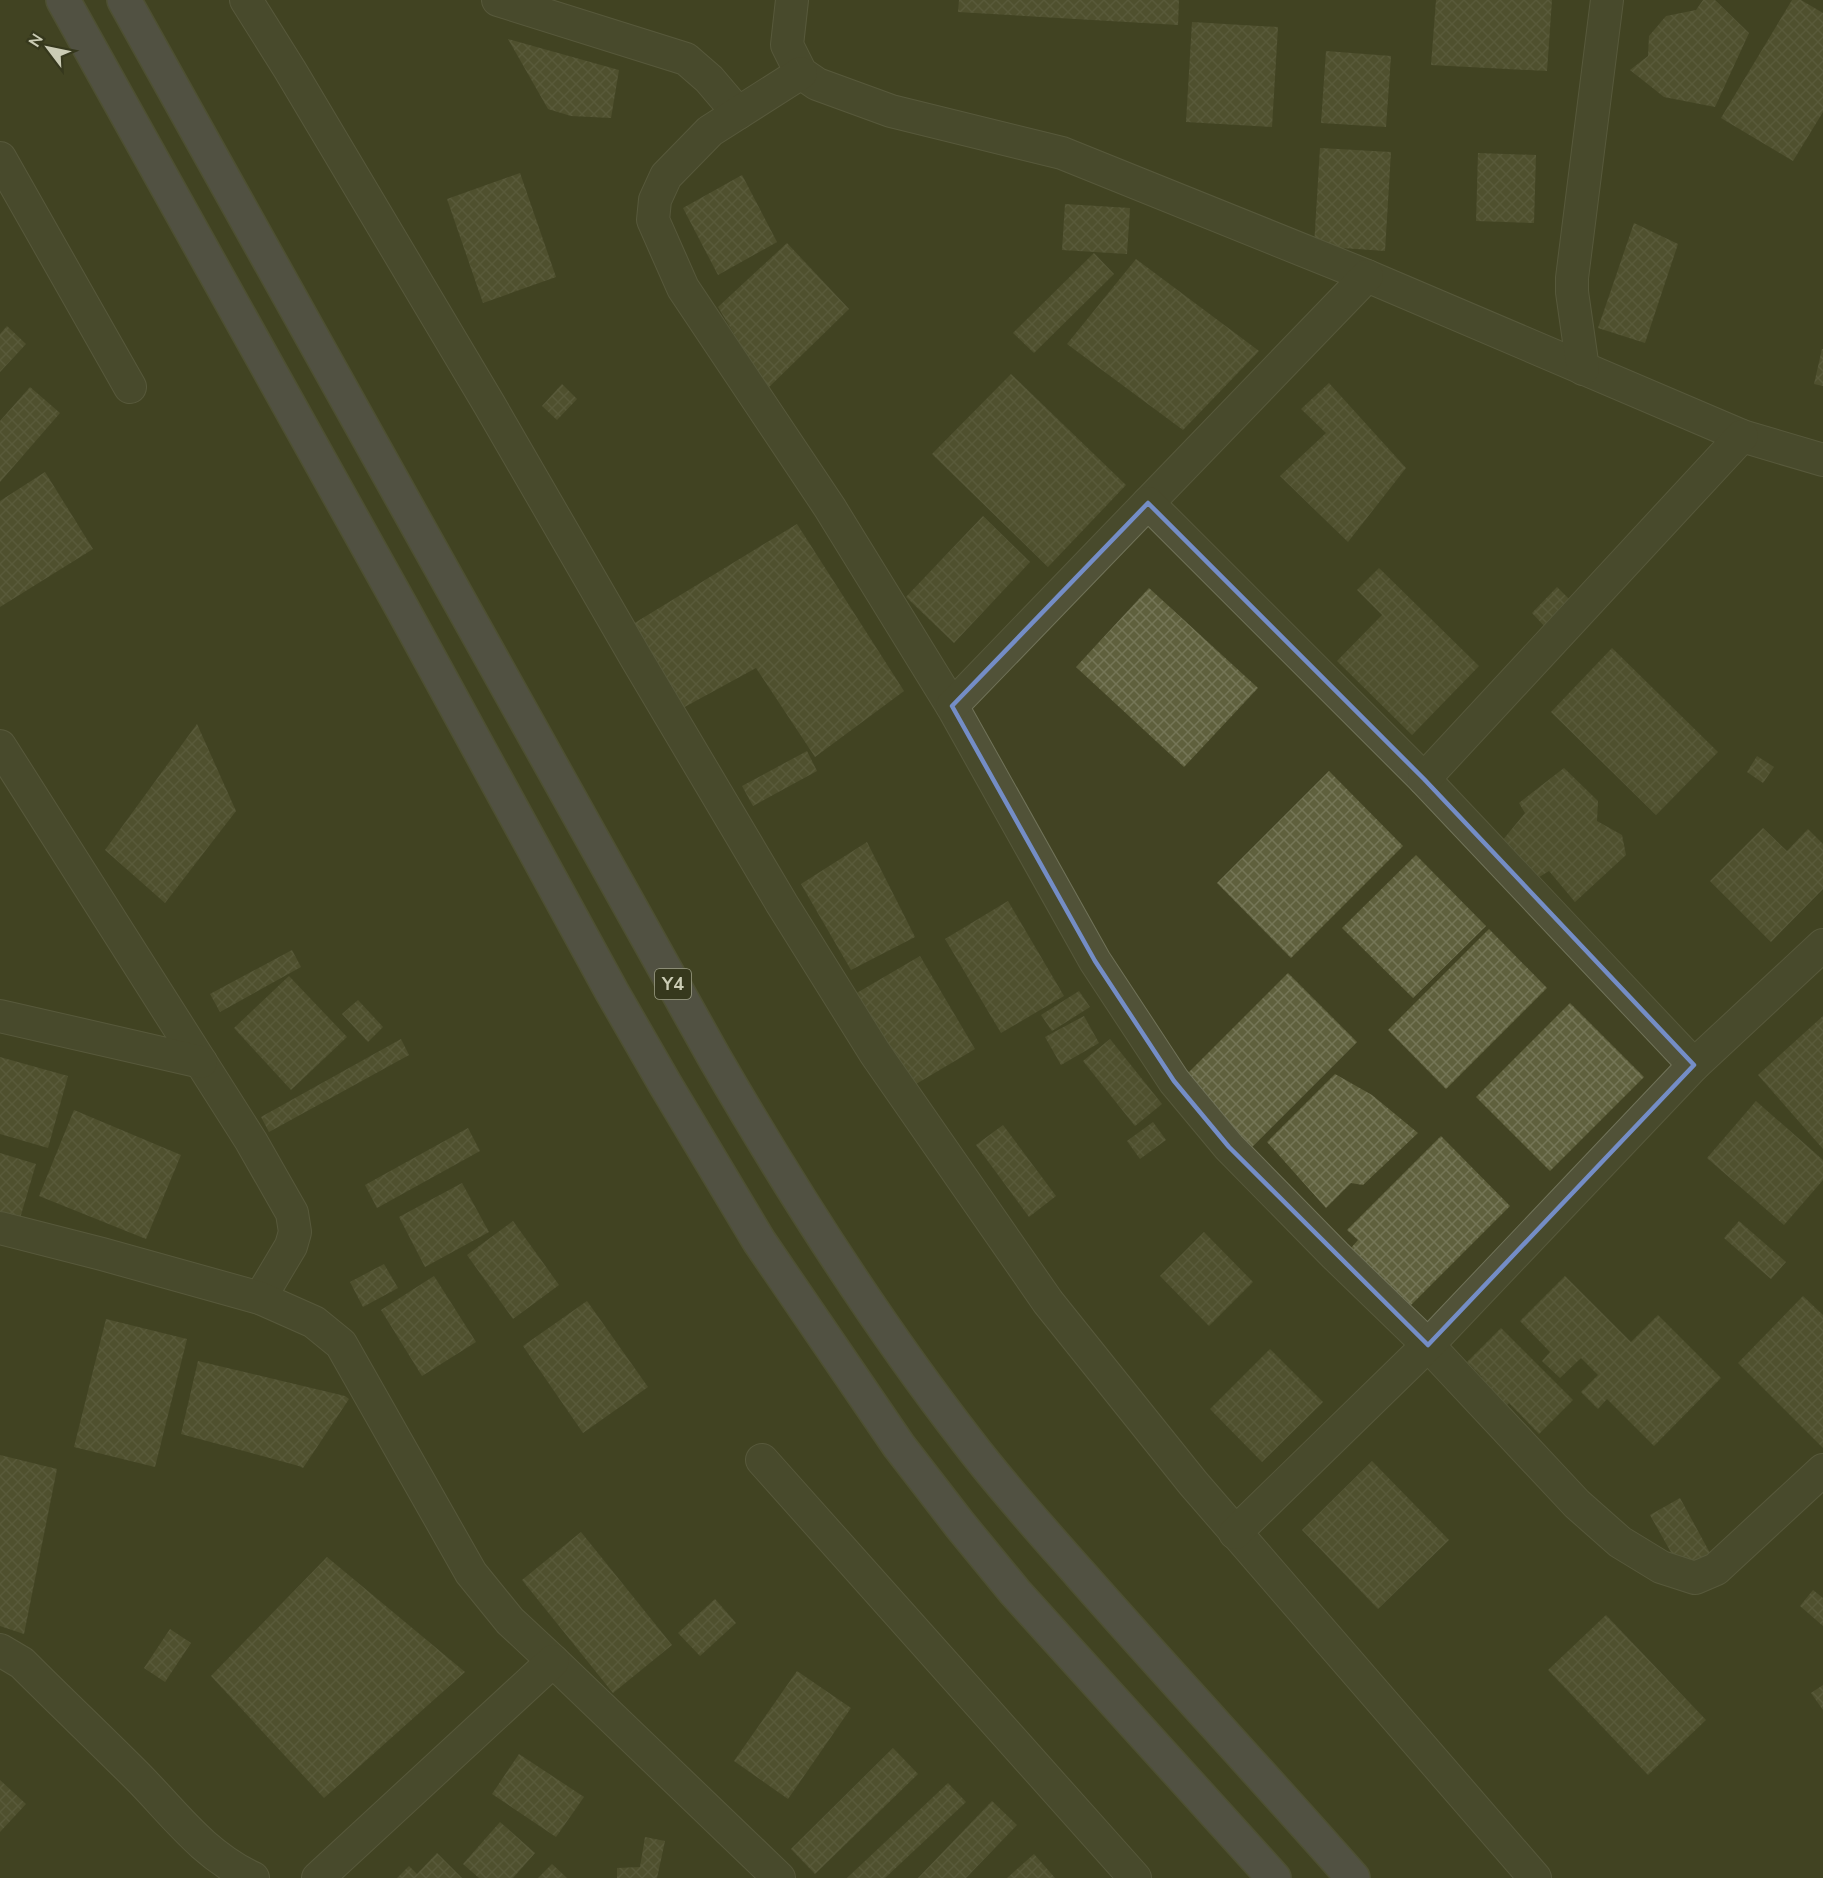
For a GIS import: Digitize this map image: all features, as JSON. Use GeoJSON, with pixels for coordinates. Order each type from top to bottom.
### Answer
{"type":"FeatureCollection","features":[{"type":"Feature","properties":{"kind":"highway"},"geometry":{"type":"LineString","coordinates":[[63,0],[396,598],[618,1003],[759,1241],[899,1446],[960,1525],[1016,1592],[1274,1878]]}},
{"type":"Feature","properties":{"kind":"highway","name":"Y4"},"geometry":{"type":"LineString","coordinates":[[124,0],[714,1057],[803,1208],[898,1348],[968,1443],[1115,1614],[1353,1878]]}},
{"type":"Feature","properties":{"kind":"street"},"geometry":{"type":"LineString","coordinates":[[246,0],[489,404],[782,904],[875,1053],[1048,1302],[1185,1474],[1534,1878]]}},
{"type":"Feature","properties":{"kind":"street"},"geometry":{"type":"LineString","coordinates":[[498,0],[686,59],[709,79],[738,113]]}},
{"type":"Feature","properties":{"kind":"street"},"geometry":{"type":"LineString","coordinates":[[792,0],[787,45],[801,73],[818,84],[891,111],[1062,153],[1367,276],[1742,436],[1823,460]]}},
{"type":"Feature","properties":{"kind":"street"},"geometry":{"type":"LineString","coordinates":[[1583,369],[1572,278],[1606,0]]}},
{"type":"Feature","properties":{"kind":"street"},"geometry":{"type":"LineString","coordinates":[[801,73],[710,131],[666,176],[655,200],[653,220],[683,288],[830,508],[951,706],[1095,961],[1174,1081],[1230,1147],[1335,1255],[1428,1345],[1577,1504],[1620,1542],[1662,1567],[1695,1578],[1716,1569],[1823,1470]]}},
{"type":"Feature","properties":{"kind":"street"},"geometry":{"type":"LineString","coordinates":[[0,158],[130,387]]}},
{"type":"Feature","properties":{"kind":"street"},"geometry":{"type":"LineString","coordinates":[[951,706],[1367,276]]}},
{"type":"Feature","properties":{"kind":"street"},"geometry":{"type":"LineString","coordinates":[[1424,779],[1742,436]]}},
{"type":"Feature","properties":{"kind":"street"},"geometry":{"type":"LineString","coordinates":[[1148,503],[1424,779],[1694,1065]]}},
{"type":"Feature","properties":{"kind":"street"},"geometry":{"type":"LineString","coordinates":[[0,746],[251,1141],[292,1213],[295,1232],[291,1246],[260,1298]]}},
{"type":"Feature","properties":{"kind":"street"},"geometry":{"type":"LineString","coordinates":[[1235,1533],[1428,1345],[1694,1065],[1823,945]]}},
{"type":"Feature","properties":{"kind":"street"},"geometry":{"type":"LineString","coordinates":[[0,1016],[201,1062]]}},
{"type":"Feature","properties":{"kind":"street"},"geometry":{"type":"LineString","coordinates":[[0,1228],[260,1298],[314,1322],[340,1344],[471,1573],[510,1621],[779,1878]]}},
{"type":"Feature","properties":{"kind":"street"},"geometry":{"type":"LineString","coordinates":[[762,1460],[1135,1878]]}},
{"type":"Feature","properties":{"kind":"street"},"geometry":{"type":"LineString","coordinates":[[0,1650],[22,1663],[140,1780],[199,1843],[237,1870],[253,1878]]}},
{"type":"Feature","properties":{"kind":"street"},"geometry":{"type":"LineString","coordinates":[[318,1878],[553,1660]]}},
{"type":"Feature","properties":{"kind":"highlighted area"},"geometry":{"type":"Polygon","coordinates":[[[1148,503],[1424,779],[1694,1065],[1428,1345],[1229,1147],[1174,1081],[1095,961],[952,706],[1148,503]]]}},
{"type":"Feature","properties":{"kind":"building"},"geometry":{"type":"Polygon","coordinates":[[[959,0],[1179,0],[1178,25],[958,12],[959,0]]]}},
{"type":"Feature","properties":{"kind":"building"},"geometry":{"type":"Polygon","coordinates":[[[1436,0],[1552,0],[1547,71],[1431,65],[1436,0]]]}},
{"type":"Feature","properties":{"kind":"building"},"geometry":{"type":"Polygon","coordinates":[[[1703,0],[1715,0],[1749,33],[1715,107],[1664,97],[1630,70],[1648,56],[1649,36],[1666,16],[1696,10],[1703,0]]]}},
{"type":"Feature","properties":{"kind":"building"},"geometry":{"type":"Polygon","coordinates":[[[1792,0],[1801,0],[1823,13],[1823,112],[1793,161],[1721,118],[1792,0]]]}},
{"type":"Feature","properties":{"kind":"building"},"geometry":{"type":"Polygon","coordinates":[[[1192,22],[1278,27],[1272,127],[1186,122],[1192,22]]]}},
{"type":"Feature","properties":{"kind":"building"},"geometry":{"type":"Polygon","coordinates":[[[508,39],[619,70],[611,118],[571,116],[548,109],[508,39]]]}},
{"type":"Feature","properties":{"kind":"building"},"geometry":{"type":"Polygon","coordinates":[[[1326,51],[1391,56],[1386,127],[1321,123],[1326,51]]]}},
{"type":"Feature","properties":{"kind":"building"},"geometry":{"type":"Polygon","coordinates":[[[1320,148],[1391,152],[1385,251],[1314,246],[1320,148]]]}},
{"type":"Feature","properties":{"kind":"building"},"geometry":{"type":"Polygon","coordinates":[[[1478,153],[1536,155],[1534,223],[1476,221],[1478,153]]]}},
{"type":"Feature","properties":{"kind":"building"},"geometry":{"type":"Polygon","coordinates":[[[520,173],[556,277],[483,303],[447,199],[520,173]]]}},
{"type":"Feature","properties":{"kind":"building"},"geometry":{"type":"Polygon","coordinates":[[[742,175],[777,242],[718,275],[683,208],[742,175]]]}},
{"type":"Feature","properties":{"kind":"building"},"geometry":{"type":"Polygon","coordinates":[[[1065,204],[1130,208],[1127,254],[1062,250],[1065,204]]]}},
{"type":"Feature","properties":{"kind":"building"},"geometry":{"type":"Polygon","coordinates":[[[1634,223],[1678,244],[1645,343],[1598,328],[1634,223]]]}},
{"type":"Feature","properties":{"kind":"building"},"geometry":{"type":"Polygon","coordinates":[[[787,243],[849,309],[767,389],[718,307],[787,243]]]}},
{"type":"Feature","properties":{"kind":"building"},"geometry":{"type":"Polygon","coordinates":[[[1094,253],[1114,274],[1034,353],[1013,333],[1094,253]]]}},
{"type":"Feature","properties":{"kind":"building"},"geometry":{"type":"Polygon","coordinates":[[[1136,259],[1259,351],[1183,430],[1067,344],[1136,259]]]}},
{"type":"Feature","properties":{"kind":"building"},"geometry":{"type":"Polygon","coordinates":[[[7,326],[26,344],[0,372],[0,334],[7,326]]]}},
{"type":"Feature","properties":{"kind":"building"},"geometry":{"type":"Polygon","coordinates":[[[1823,349],[1823,386],[1814,384],[1823,349]]]}},
{"type":"Feature","properties":{"kind":"building"},"geometry":{"type":"Polygon","coordinates":[[[1011,374],[1126,485],[1048,567],[932,454],[1011,374]]]}},
{"type":"Feature","properties":{"kind":"building"},"geometry":{"type":"Polygon","coordinates":[[[1329,383],[1406,468],[1348,542],[1280,476],[1326,433],[1301,409],[1329,383]]]}},
{"type":"Feature","properties":{"kind":"building"},"geometry":{"type":"Polygon","coordinates":[[[562,384],[577,399],[557,420],[542,406],[562,384]]]}},
{"type":"Feature","properties":{"kind":"building"},"geometry":{"type":"Polygon","coordinates":[[[30,387],[60,413],[0,482],[0,421],[30,387]]]}},
{"type":"Feature","properties":{"kind":"building"},"geometry":{"type":"Polygon","coordinates":[[[45,472],[93,549],[0,607],[0,501],[45,472]]]}},
{"type":"Feature","properties":{"kind":"building"},"geometry":{"type":"Polygon","coordinates":[[[983,516],[1030,562],[954,643],[906,597],[983,516]]]}},
{"type":"Feature","properties":{"kind":"building"},"geometry":{"type":"Polygon","coordinates":[[[797,524],[904,691],[815,757],[756,668],[681,709],[633,624],[797,524]]]}},
{"type":"Feature","properties":{"kind":"building"},"geometry":{"type":"Polygon","coordinates":[[[1379,568],[1479,666],[1412,735],[1337,661],[1382,615],[1357,590],[1379,568]]]}},
{"type":"Feature","properties":{"kind":"building"},"geometry":{"type":"Polygon","coordinates":[[[1557,587],[1573,603],[1547,629],[1532,613],[1557,587]]]}},
{"type":"Feature","properties":{"kind":"building"},"geometry":{"type":"Polygon","coordinates":[[[1149,588],[1258,688],[1184,767],[1076,667],[1149,588]]]}},
{"type":"Feature","properties":{"kind":"building"},"geometry":{"type":"Polygon","coordinates":[[[1612,648],[1718,752],[1656,815],[1551,712],[1612,648]]]}},
{"type":"Feature","properties":{"kind":"building"},"geometry":{"type":"Polygon","coordinates":[[[197,724],[236,811],[165,903],[105,850],[197,724]]]}},
{"type":"Feature","properties":{"kind":"building"},"geometry":{"type":"Polygon","coordinates":[[[807,751],[817,771],[753,806],[742,786],[807,751]]]}},
{"type":"Feature","properties":{"kind":"building"},"geometry":{"type":"Polygon","coordinates":[[[1757,756],[1774,767],[1763,783],[1747,772],[1757,756]]]}},
{"type":"Feature","properties":{"kind":"building"},"geometry":{"type":"Polygon","coordinates":[[[1564,768],[1598,801],[1597,821],[1622,835],[1626,855],[1575,902],[1549,871],[1536,879],[1502,841],[1525,813],[1519,803],[1564,768]]]}},
{"type":"Feature","properties":{"kind":"building"},"geometry":{"type":"Polygon","coordinates":[[[1329,771],[1403,846],[1291,958],[1217,883],[1329,771]]]}},
{"type":"Feature","properties":{"kind":"building"},"geometry":{"type":"Polygon","coordinates":[[[1763,828],[1787,851],[1808,829],[1823,844],[1823,889],[1771,942],[1710,881],[1763,828]]]}},
{"type":"Feature","properties":{"kind":"building"},"geometry":{"type":"Polygon","coordinates":[[[867,842],[915,937],[851,970],[801,884],[867,842]]]}},
{"type":"Feature","properties":{"kind":"building"},"geometry":{"type":"Polygon","coordinates":[[[1416,855],[1486,926],[1413,998],[1342,928],[1416,855]]]}},
{"type":"Feature","properties":{"kind":"building"},"geometry":{"type":"Polygon","coordinates":[[[1008,901],[1064,996],[1001,1033],[945,939],[1008,901]]]}},
{"type":"Feature","properties":{"kind":"building"},"geometry":{"type":"Polygon","coordinates":[[[1489,929],[1547,988],[1446,1089],[1388,1030],[1489,929]]]}},
{"type":"Feature","properties":{"kind":"building"},"geometry":{"type":"Polygon","coordinates":[[[292,950],[301,967],[220,1012],[210,994],[292,950]]]}},
{"type":"Feature","properties":{"kind":"building"},"geometry":{"type":"Polygon","coordinates":[[[920,956],[975,1049],[911,1087],[855,994],[920,956]]]}},
{"type":"Feature","properties":{"kind":"building"},"geometry":{"type":"Polygon","coordinates":[[[1288,973],[1357,1042],[1252,1147],[1184,1077],[1288,973]]]}},
{"type":"Feature","properties":{"kind":"building"},"geometry":{"type":"Polygon","coordinates":[[[289,976],[347,1037],[291,1090],[234,1028],[289,976]]]}},
{"type":"Feature","properties":{"kind":"building"},"geometry":{"type":"Polygon","coordinates":[[[1079,991],[1090,1007],[1052,1031],[1041,1015],[1079,991]]]}},
{"type":"Feature","properties":{"kind":"building"},"geometry":{"type":"Polygon","coordinates":[[[358,1000],[383,1027],[368,1042],[342,1014],[358,1000]]]}},
{"type":"Feature","properties":{"kind":"building"},"geometry":{"type":"Polygon","coordinates":[[[1570,1003],[1644,1077],[1550,1171],[1476,1097],[1570,1003]]]}},
{"type":"Feature","properties":{"kind":"building"},"geometry":{"type":"Polygon","coordinates":[[[1084,1016],[1099,1043],[1061,1065],[1045,1037],[1084,1016]]]}},
{"type":"Feature","properties":{"kind":"building"},"geometry":{"type":"Polygon","coordinates":[[[1823,1016],[1823,1149],[1758,1075],[1823,1016]]]}},
{"type":"Feature","properties":{"kind":"building"},"geometry":{"type":"Polygon","coordinates":[[[401,1039],[409,1055],[269,1132],[261,1117],[401,1039]]]}},
{"type":"Feature","properties":{"kind":"building"},"geometry":{"type":"Polygon","coordinates":[[[1110,1039],[1162,1104],[1135,1126],[1083,1061],[1110,1039]]]}},
{"type":"Feature","properties":{"kind":"building"},"geometry":{"type":"Polygon","coordinates":[[[0,1057],[68,1076],[48,1148],[0,1134],[0,1057]]]}},
{"type":"Feature","properties":{"kind":"building"},"geometry":{"type":"Polygon","coordinates":[[[1335,1074],[1372,1095],[1418,1133],[1363,1185],[1351,1183],[1326,1208],[1267,1142],[1335,1074]]]}},
{"type":"Feature","properties":{"kind":"building"},"geometry":{"type":"Polygon","coordinates":[[[1756,1101],[1823,1160],[1823,1180],[1784,1225],[1707,1158],[1756,1101]]]}},
{"type":"Feature","properties":{"kind":"building"},"geometry":{"type":"Polygon","coordinates":[[[74,1110],[181,1155],[146,1239],[39,1196],[74,1110]]]}},
{"type":"Feature","properties":{"kind":"building"},"geometry":{"type":"Polygon","coordinates":[[[1153,1122],[1166,1140],[1140,1159],[1127,1141],[1153,1122]]]}},
{"type":"Feature","properties":{"kind":"building"},"geometry":{"type":"Polygon","coordinates":[[[1003,1125],[1056,1196],[1029,1217],[976,1145],[1003,1125]]]}},
{"type":"Feature","properties":{"kind":"building"},"geometry":{"type":"Polygon","coordinates":[[[468,1128],[480,1151],[377,1208],[365,1185],[468,1128]]]}},
{"type":"Feature","properties":{"kind":"building"},"geometry":{"type":"Polygon","coordinates":[[[1441,1136],[1510,1206],[1409,1307],[1351,1248],[1358,1240],[1347,1230],[1441,1136]]]}},
{"type":"Feature","properties":{"kind":"building"},"geometry":{"type":"Polygon","coordinates":[[[0,1153],[36,1164],[18,1225],[0,1220],[0,1153]]]}},
{"type":"Feature","properties":{"kind":"building"},"geometry":{"type":"Polygon","coordinates":[[[462,1183],[489,1232],[425,1267],[399,1217],[462,1183]]]}},
{"type":"Feature","properties":{"kind":"building"},"geometry":{"type":"Polygon","coordinates":[[[513,1221],[559,1285],[513,1319],[467,1255],[513,1221]]]}},
{"type":"Feature","properties":{"kind":"building"},"geometry":{"type":"Polygon","coordinates":[[[1739,1221],[1786,1262],[1771,1279],[1724,1238],[1739,1221]]]}},
{"type":"Feature","properties":{"kind":"building"},"geometry":{"type":"Polygon","coordinates":[[[1204,1232],[1253,1282],[1209,1326],[1160,1276],[1204,1232]]]}},
{"type":"Feature","properties":{"kind":"building"},"geometry":{"type":"Polygon","coordinates":[[[384,1264],[398,1288],[363,1307],[350,1282],[384,1264]]]}},
{"type":"Feature","properties":{"kind":"building"},"geometry":{"type":"Polygon","coordinates":[[[434,1276],[476,1342],[422,1376],[381,1310],[434,1276]]]}},
{"type":"Feature","properties":{"kind":"building"},"geometry":{"type":"Polygon","coordinates":[[[1565,1276],[1631,1342],[1658,1315],[1721,1378],[1654,1446],[1607,1399],[1598,1409],[1581,1392],[1598,1375],[1581,1358],[1560,1378],[1542,1361],[1550,1352],[1520,1321],[1565,1276]]]}},
{"type":"Feature","properties":{"kind":"building"},"geometry":{"type":"Polygon","coordinates":[[[1803,1296],[1823,1315],[1823,1448],[1738,1363],[1803,1296]]]}},
{"type":"Feature","properties":{"kind":"building"},"geometry":{"type":"Polygon","coordinates":[[[587,1301],[648,1387],[583,1433],[523,1346],[587,1301]]]}},
{"type":"Feature","properties":{"kind":"building"},"geometry":{"type":"Polygon","coordinates":[[[106,1319],[187,1339],[155,1467],[74,1447],[106,1319]]]}},
{"type":"Feature","properties":{"kind":"building"},"geometry":{"type":"Polygon","coordinates":[[[1501,1328],[1573,1400],[1539,1434],[1509,1403],[1504,1408],[1477,1381],[1482,1377],[1467,1362],[1501,1328]]]}},
{"type":"Feature","properties":{"kind":"building"},"geometry":{"type":"Polygon","coordinates":[[[1270,1349],[1323,1402],[1262,1462],[1210,1409],[1270,1349]]]}},
{"type":"Feature","properties":{"kind":"building"},"geometry":{"type":"Polygon","coordinates":[[[198,1361],[345,1396],[349,1399],[303,1468],[181,1434],[198,1361]]]}},
{"type":"Feature","properties":{"kind":"building"},"geometry":{"type":"Polygon","coordinates":[[[0,1455],[57,1469],[24,1634],[0,1626],[0,1455]]]}},
{"type":"Feature","properties":{"kind":"building"},"geometry":{"type":"Polygon","coordinates":[[[1372,1461],[1449,1540],[1378,1609],[1302,1530],[1372,1461]]]}},
{"type":"Feature","properties":{"kind":"building"},"geometry":{"type":"Polygon","coordinates":[[[1680,1498],[1710,1553],[1681,1570],[1650,1515],[1680,1498]]]}},
{"type":"Feature","properties":{"kind":"building"},"geometry":{"type":"Polygon","coordinates":[[[581,1532],[672,1645],[613,1693],[522,1580],[581,1532]]]}},
{"type":"Feature","properties":{"kind":"building"},"geometry":{"type":"Polygon","coordinates":[[[327,1557],[465,1672],[324,1798],[211,1676],[327,1557]]]}},
{"type":"Feature","properties":{"kind":"building"},"geometry":{"type":"Polygon","coordinates":[[[1813,1590],[1823,1598],[1823,1626],[1800,1606],[1813,1590]]]}},
{"type":"Feature","properties":{"kind":"building"},"geometry":{"type":"Polygon","coordinates":[[[715,1599],[736,1623],[700,1656],[678,1633],[715,1599]]]}},
{"type":"Feature","properties":{"kind":"building"},"geometry":{"type":"Polygon","coordinates":[[[1606,1615],[1706,1720],[1648,1775],[1548,1670],[1606,1615]]]}},
{"type":"Feature","properties":{"kind":"building"},"geometry":{"type":"Polygon","coordinates":[[[170,1629],[191,1643],[165,1682],[144,1668],[170,1629]]]}},
{"type":"Feature","properties":{"kind":"building"},"geometry":{"type":"Polygon","coordinates":[[[797,1671],[851,1708],[788,1799],[734,1761],[797,1671]]]}},
{"type":"Feature","properties":{"kind":"building"},"geometry":{"type":"Polygon","coordinates":[[[1823,1685],[1823,1710],[1811,1693],[1823,1685]]]}},
{"type":"Feature","properties":{"kind":"building"},"geometry":{"type":"Polygon","coordinates":[[[893,1748],[918,1774],[815,1874],[791,1849],[893,1748]]]}},
{"type":"Feature","properties":{"kind":"building"},"geometry":{"type":"Polygon","coordinates":[[[519,1754],[584,1797],[556,1837],[492,1794],[519,1754]]]}},
{"type":"Feature","properties":{"kind":"building"},"geometry":{"type":"Polygon","coordinates":[[[0,1780],[26,1804],[0,1832],[0,1780]]]}},
{"type":"Feature","properties":{"kind":"building"},"geometry":{"type":"Polygon","coordinates":[[[948,1783],[966,1802],[885,1878],[847,1878],[948,1783]]]}},
{"type":"Feature","properties":{"kind":"building"},"geometry":{"type":"Polygon","coordinates":[[[992,1801],[1017,1825],[966,1878],[918,1878],[992,1801]]]}},
{"type":"Feature","properties":{"kind":"building"},"geometry":{"type":"Polygon","coordinates":[[[500,1822],[535,1853],[513,1878],[479,1878],[463,1864],[500,1822]]]}},
{"type":"Feature","properties":{"kind":"building"},"geometry":{"type":"Polygon","coordinates":[[[645,1837],[665,1841],[657,1878],[617,1878],[617,1868],[640,1867],[645,1837]]]}},
{"type":"Feature","properties":{"kind":"building"},"geometry":{"type":"Polygon","coordinates":[[[437,1853],[462,1878],[397,1878],[409,1866],[417,1874],[437,1853]]]}},
{"type":"Feature","properties":{"kind":"building"},"geometry":{"type":"Polygon","coordinates":[[[1034,1854],[1055,1878],[1007,1878],[1034,1854]]]}},
{"type":"Feature","properties":{"kind":"building"},"geometry":{"type":"Polygon","coordinates":[[[552,1864],[567,1878],[538,1878],[552,1864]]]}}]}
